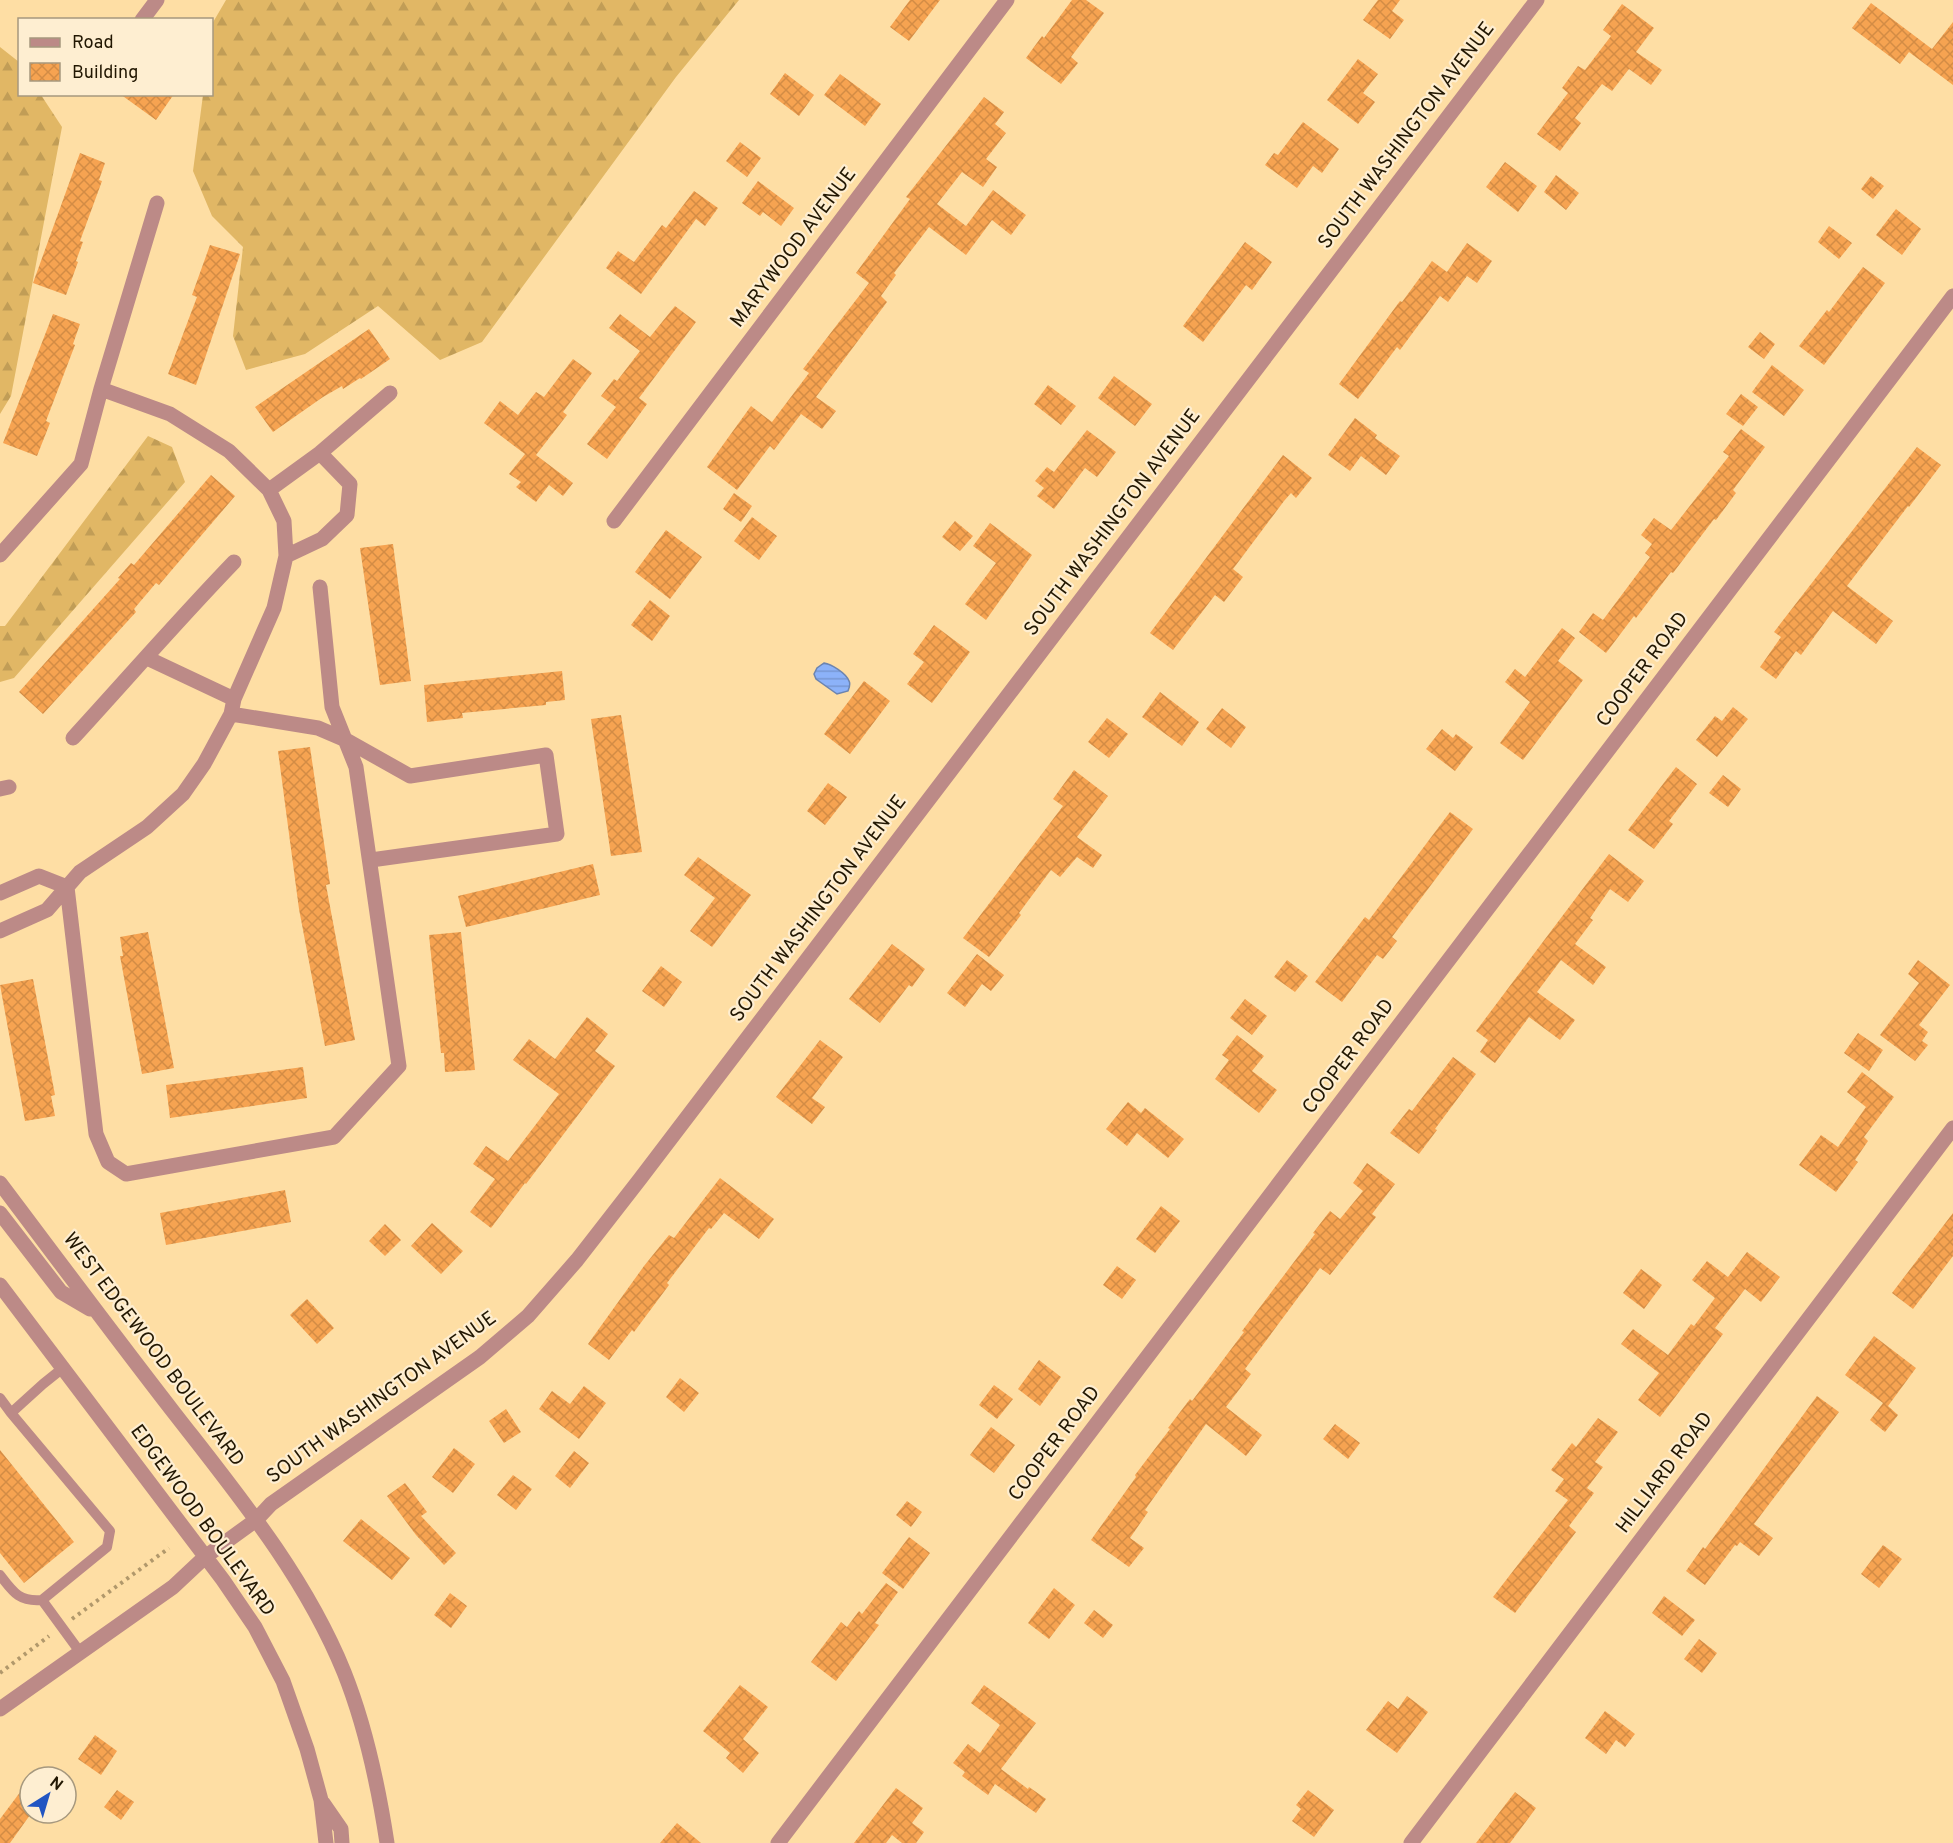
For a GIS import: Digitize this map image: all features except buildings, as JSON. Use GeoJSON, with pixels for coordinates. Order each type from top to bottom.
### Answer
{"type":"FeatureCollection","features":[{"type":"Feature","properties":{"kind":"street"},"geometry":{"type":"LineString","coordinates":[[144,18],[157,0]]}},
{"type":"Feature","properties":{"kind":"street","name":"MARYWOOD AVENUE"},"geometry":{"type":"LineString","coordinates":[[614,520],[1007,0]]}},
{"type":"Feature","properties":{"kind":"street","name":"SOUTH WASHINGTON AVENUE"},"geometry":{"type":"LineString","coordinates":[[0,1709],[173,1587],[205,1557],[256,1520],[271,1504],[480,1357],[528,1316],[577,1260],[1537,0]]}},
{"type":"Feature","properties":{"kind":"street"},"geometry":{"type":"LineString","coordinates":[[0,555],[81,464],[157,203]]}},
{"type":"Feature","properties":{"kind":"street","name":"COOPER ROAD"},"geometry":{"type":"LineString","coordinates":[[778,1843],[1953,296]]}},
{"type":"Feature","properties":{"kind":"street"},"geometry":{"type":"LineString","coordinates":[[0,931],[47,910],[80,872],[147,827],[183,794],[204,764],[233,707],[274,608],[286,556],[284,521],[269,490],[229,451],[170,414],[101,389]]}},
{"type":"Feature","properties":{"kind":"street"},"geometry":{"type":"LineString","coordinates":[[269,490],[320,453],[390,393]]}},
{"type":"Feature","properties":{"kind":"street"},"geometry":{"type":"LineString","coordinates":[[286,556],[322,539],[347,515],[350,484],[320,453]]}},
{"type":"Feature","properties":{"kind":"street"},"geometry":{"type":"LineString","coordinates":[[73,738],[147,658],[177,621],[234,562]]}},
{"type":"Feature","properties":{"kind":"street"},"geometry":{"type":"LineString","coordinates":[[67,887],[96,1134],[108,1162],[126,1174],[334,1137],[399,1066],[356,767],[332,707],[320,587]]}},
{"type":"Feature","properties":{"kind":"street"},"geometry":{"type":"LineString","coordinates":[[147,658],[233,707],[318,728],[346,740],[410,776],[546,755],[557,834],[371,860]]}},
{"type":"Feature","properties":{"kind":"street"},"geometry":{"type":"LineString","coordinates":[[0,894],[39,876],[67,887]]}},
{"type":"Feature","properties":{"kind":"street","name":"HILLIARD ROAD"},"geometry":{"type":"LineString","coordinates":[[1412,1843],[1953,1128]]}},
{"type":"Feature","properties":{"kind":"street","name":"WEST EDGEWOOD BOULEVARD"},"geometry":{"type":"LineString","coordinates":[[0,1183],[256,1520],[306,1596],[343,1670],[365,1731],[381,1801],[387,1843]]}},
{"type":"Feature","properties":{"kind":"street"},"geometry":{"type":"LineString","coordinates":[[0,1213],[61,1292],[97,1313]]}},
{"type":"Feature","properties":{"kind":"street","name":"EDGEWOOD BOULEVARD"},"geometry":{"type":"LineString","coordinates":[[0,1285],[255,1627],[283,1681],[307,1749],[321,1800],[326,1843]]}},
{"type":"Feature","properties":{"kind":"street"},"geometry":{"type":"LineString","coordinates":[[321,1800],[341,1829],[342,1843]]}},
{"type":"Feature","properties":{"kind":"lane"},"geometry":{"type":"LineString","coordinates":[[11,1413],[63,1368]]}},
{"type":"Feature","properties":{"kind":"lane"},"geometry":{"type":"LineString","coordinates":[[0,1398],[110,1531],[107,1547],[42,1600],[30,1601],[0,1586]]}},
{"type":"Feature","properties":{"kind":"lane"},"geometry":{"type":"LineString","coordinates":[[0,1575],[13,1593]]}},
{"type":"Feature","properties":{"kind":"lane"},"geometry":{"type":"LineString","coordinates":[[42,1600],[80,1652]]}},
{"type":"Feature","properties":{"kind":"path"},"geometry":{"type":"LineString","coordinates":[[0,1673],[169,1548]]}},
{"type":"Feature","properties":{"kind":"green space"},"geometry":{"type":"Polygon","coordinates":[[[226,0],[739,0],[676,77],[482,342],[440,360],[378,306],[305,354],[246,370],[233,336],[243,247],[212,216],[193,171],[203,96],[213,96],[213,22],[226,0]]]}},
{"type":"Feature","properties":{"kind":"green space"},"geometry":{"type":"Polygon","coordinates":[[[0,47],[18,61],[18,96],[42,96],[62,127],[11,396],[0,414],[0,47]]]}},
{"type":"Feature","properties":{"kind":"green space"},"geometry":{"type":"Polygon","coordinates":[[[148,436],[172,447],[185,482],[14,678],[0,682],[0,626],[5,626],[148,436]]]}},
{"type":"Feature","properties":{"kind":"water"},"geometry":{"type":"Polygon","coordinates":[[[824,663],[845,675],[850,683],[848,691],[837,694],[816,679],[814,674],[817,668],[824,663]]]}}]}
